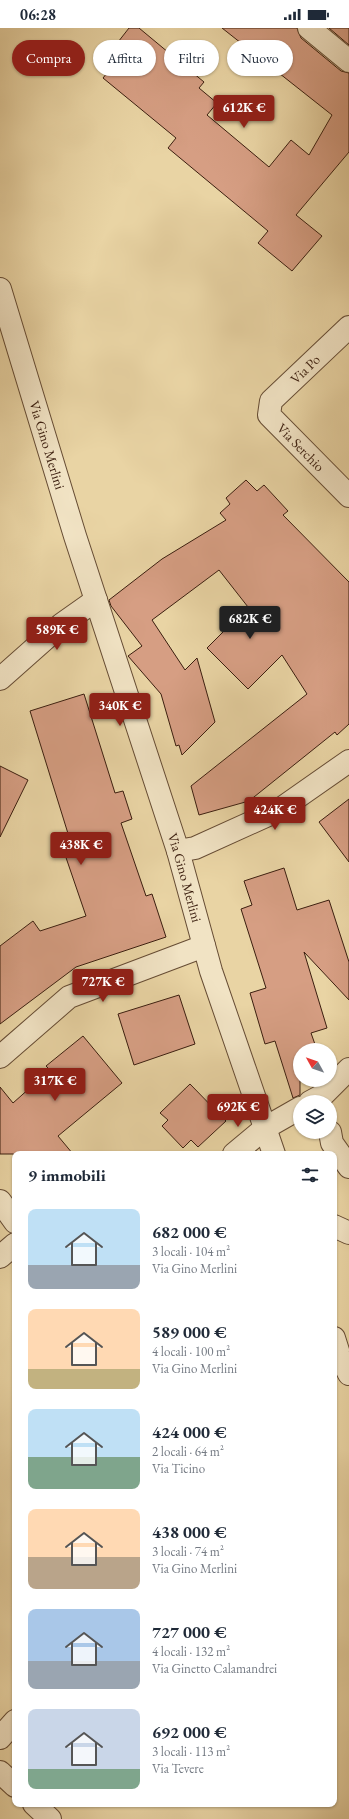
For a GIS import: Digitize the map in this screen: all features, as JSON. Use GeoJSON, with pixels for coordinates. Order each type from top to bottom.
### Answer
{"type":"FeatureCollection","features":[{"type":"Feature","properties":{"kind":"street"},"geometry":{"type":"LineString","coordinates":[[309,28],[349,61]]}},
{"type":"Feature","properties":{"kind":"street","name":"Via Gino Merlini"},"geometry":{"type":"LineString","coordinates":[[0,289],[96,600],[178,851],[211,971],[273,1151]]}},
{"type":"Feature","properties":{"kind":"street","name":"Via Po"},"geometry":{"type":"LineString","coordinates":[[269,415],[271,401],[349,327]]}},
{"type":"Feature","properties":{"kind":"street","name":"Via Serchio"},"geometry":{"type":"LineString","coordinates":[[269,415],[349,496]]}},
{"type":"Feature","properties":{"kind":"street"},"geometry":{"type":"LineString","coordinates":[[0,679],[62,624],[96,600]]}},
{"type":"Feature","properties":{"kind":"street"},"geometry":{"type":"LineString","coordinates":[[178,851],[195,848],[279,810],[349,761]]}},
{"type":"Feature","properties":{"kind":"street"},"geometry":{"type":"LineString","coordinates":[[0,1057],[69,997],[204,946]]}},
{"type":"Feature","properties":{"kind":"street"},"geometry":{"type":"LineString","coordinates":[[324,1095],[349,1069]]}},
{"type":"Feature","properties":{"kind":"street"},"geometry":{"type":"LineString","coordinates":[[238,1151],[265,1128],[293,1112]]}},
{"type":"Feature","properties":{"kind":"street"},"geometry":{"type":"LineString","coordinates":[[331,1139],[332,1143],[349,1167]]}},
{"type":"Feature","properties":{"kind":"street"},"geometry":{"type":"LineString","coordinates":[[0,1201],[12,1218]]}},
{"type":"Feature","properties":{"kind":"street"},"geometry":{"type":"LineString","coordinates":[[337,1227],[349,1232]]}},
{"type":"Feature","properties":{"kind":"street"},"geometry":{"type":"LineString","coordinates":[[0,1256],[12,1246]]}},
{"type":"Feature","properties":{"kind":"street"},"geometry":{"type":"LineString","coordinates":[[339,1349],[349,1374]]}},
{"type":"Feature","properties":{"kind":"street"},"geometry":{"type":"LineString","coordinates":[[0,1738],[12,1724]]}},
{"type":"Feature","properties":{"kind":"street"},"geometry":{"type":"LineString","coordinates":[[0,1772],[12,1783]]}},
{"type":"Feature","properties":{"kind":"street"},"geometry":{"type":"LineString","coordinates":[[37,1807],[50,1819]]}},
{"type":"Feature","properties":{"kind":"building"},"geometry":{"type":"Polygon","coordinates":[[[129,28],[139,28],[153,40],[120,40],[129,28]]]}},
{"type":"Feature","properties":{"kind":"building"},"geometry":{"type":"Polygon","coordinates":[[[222,28],[297,28],[301,38],[341,71],[349,73],[349,152],[296,215],[322,236],[292,271],[258,243],[268,231],[168,148],[176,138],[103,78],[105,76],[156,76],[156,42],[164,49],[164,76],[197,76],[204,82],[199,88],[217,103],[207,115],[269,167],[291,140],[309,155],[332,115],[283,76],[293,76],[293,40],[237,40],[222,28]]]}},
{"type":"Feature","properties":{"kind":"building"},"geometry":{"type":"Polygon","coordinates":[[[329,28],[349,28],[349,45],[329,28]]]}},
{"type":"Feature","properties":{"kind":"building"},"geometry":{"type":"Polygon","coordinates":[[[246,480],[257,491],[264,485],[288,511],[283,515],[349,582],[349,724],[337,735],[335,732],[249,801],[199,815],[191,786],[307,694],[282,655],[248,689],[207,648],[248,607],[219,570],[152,620],[185,670],[197,658],[215,722],[182,755],[179,745],[176,746],[161,694],[128,656],[142,646],[111,606],[109,600],[162,559],[226,520],[220,513],[230,504],[226,498],[246,480]]]}},
{"type":"Feature","properties":{"kind":"building"},"geometry":{"type":"Polygon","coordinates":[[[84,694],[115,793],[123,791],[132,819],[121,823],[146,896],[152,894],[166,937],[76,967],[0,1024],[0,946],[33,921],[40,931],[86,916],[61,843],[70,840],[30,711],[84,694]]]}},
{"type":"Feature","properties":{"kind":"building"},"geometry":{"type":"Polygon","coordinates":[[[0,766],[28,780],[0,837],[0,766]]]}},
{"type":"Feature","properties":{"kind":"building"},"geometry":{"type":"Polygon","coordinates":[[[349,799],[349,862],[319,822],[349,799]]]}},
{"type":"Feature","properties":{"kind":"building"},"geometry":{"type":"Polygon","coordinates":[[[284,868],[297,910],[329,900],[349,962],[349,1000],[304,952],[327,1028],[311,1033],[315,1043],[293,1043],[293,1087],[300,1087],[300,1095],[293,1095],[293,1098],[275,1041],[265,1044],[250,993],[266,988],[241,909],[252,905],[244,881],[284,868]]]}},
{"type":"Feature","properties":{"kind":"building"},"geometry":{"type":"Polygon","coordinates":[[[179,995],[195,1044],[134,1065],[118,1014],[179,995]]]}},
{"type":"Feature","properties":{"kind":"building"},"geometry":{"type":"Polygon","coordinates":[[[83,1036],[122,1083],[58,1136],[70,1151],[12,1151],[12,1154],[0,1154],[0,1087],[13,1103],[50,1070],[46,1066],[83,1036]]]}},
{"type":"Feature","properties":{"kind":"building"},"geometry":{"type":"Polygon","coordinates":[[[190,1084],[226,1121],[198,1147],[191,1140],[183,1148],[162,1126],[168,1120],[160,1113],[190,1084]]]}}]}
